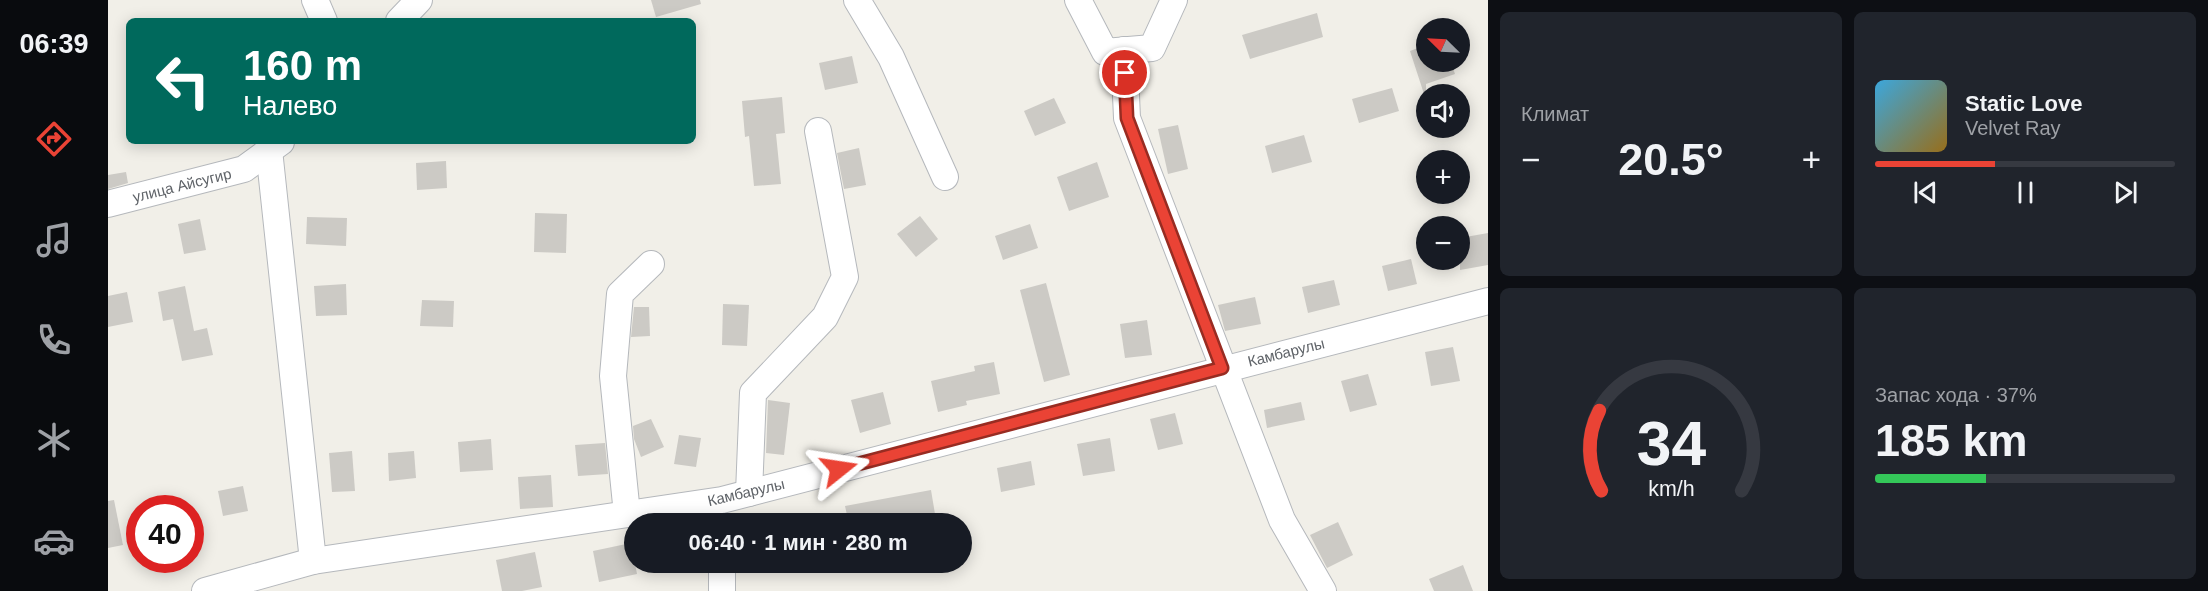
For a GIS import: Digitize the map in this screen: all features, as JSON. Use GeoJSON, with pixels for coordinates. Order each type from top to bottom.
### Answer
{"type":"FeatureCollection","features":[{"type":"Feature","properties":{"kind":"street"},"geometry":{"type":"LineString","coordinates":[[315,0],[323,18]]}},
{"type":"Feature","properties":{"kind":"street"},"geometry":{"type":"LineString","coordinates":[[402,18],[419,0]]}},
{"type":"Feature","properties":{"kind":"street"},"geometry":{"type":"LineString","coordinates":[[857,0],[891,57],[945,177]]}},
{"type":"Feature","properties":{"kind":"street"},"geometry":{"type":"LineString","coordinates":[[1078,0],[1105,52],[1152,48],[1174,0]]}},
{"type":"Feature","properties":{"kind":"street"},"geometry":{"type":"LineString","coordinates":[[1124,50],[1127,118],[1282,520],[1323,591]]}},
{"type":"Feature","properties":{"kind":"street"},"geometry":{"type":"LineString","coordinates":[[749,493],[753,393],[825,317],[845,277],[818,131]]}},
{"type":"Feature","properties":{"kind":"street"},"geometry":{"type":"LineString","coordinates":[[276,146],[313,561]]}},
{"type":"Feature","properties":{"kind":"street","name":"улица Айсугир"},"geometry":{"type":"LineString","coordinates":[[108,204],[244,169],[276,146]]}},
{"type":"Feature","properties":{"kind":"street"},"geometry":{"type":"LineString","coordinates":[[627,513],[613,376],[620,294],[651,264]]}},
{"type":"Feature","properties":{"kind":"street","name":"Камбарулы"},"geometry":{"type":"LineString","coordinates":[[674,513],[722,512],[749,493],[1222,368],[1488,301]]}},
{"type":"Feature","properties":{"kind":"street","name":"Камбарулы"},"geometry":{"type":"LineString","coordinates":[[205,591],[313,561],[624,514]]}},
{"type":"Feature","properties":{"kind":"street"},"geometry":{"type":"LineString","coordinates":[[722,573],[722,591]]}},
{"type":"Feature","properties":{"kind":"building"},"geometry":{"type":"Polygon","coordinates":[[[651,0],[700,0],[701,4],[656,17],[651,0]]]}},
{"type":"Feature","properties":{"kind":"building"},"geometry":{"type":"Polygon","coordinates":[[[1317,13],[1323,37],[1250,59],[1242,35],[1317,13]]]}},
{"type":"Feature","properties":{"kind":"building"},"geometry":{"type":"Polygon","coordinates":[[[1416,49],[1416,69],[1410,51],[1416,49]]]}},
{"type":"Feature","properties":{"kind":"building"},"geometry":{"type":"Polygon","coordinates":[[[852,56],[858,83],[825,90],[819,63],[852,56]]]}},
{"type":"Feature","properties":{"kind":"building"},"geometry":{"type":"Polygon","coordinates":[[[1417,72],[1454,72],[1455,74],[1426,84],[1421,84],[1417,72]]]}},
{"type":"Feature","properties":{"kind":"building"},"geometry":{"type":"Polygon","coordinates":[[[1392,88],[1399,111],[1359,123],[1352,99],[1392,88]]]}},
{"type":"Feature","properties":{"kind":"building"},"geometry":{"type":"Polygon","coordinates":[[[782,97],[785,133],[776,134],[781,184],[754,186],[749,136],[745,137],[742,101],[782,97]]]}},
{"type":"Feature","properties":{"kind":"building"},"geometry":{"type":"Polygon","coordinates":[[[1054,98],[1066,123],[1035,136],[1024,111],[1054,98]]]}},
{"type":"Feature","properties":{"kind":"building"},"geometry":{"type":"Polygon","coordinates":[[[1178,125],[1188,169],[1168,174],[1158,129],[1178,125]]]}},
{"type":"Feature","properties":{"kind":"building"},"geometry":{"type":"Polygon","coordinates":[[[1304,135],[1312,162],[1272,173],[1265,146],[1304,135]]]}},
{"type":"Feature","properties":{"kind":"building"},"geometry":{"type":"Polygon","coordinates":[[[859,148],[866,185],[844,189],[837,153],[859,148]]]}},
{"type":"Feature","properties":{"kind":"building"},"geometry":{"type":"Polygon","coordinates":[[[446,161],[447,188],[417,190],[416,163],[446,161]]]}},
{"type":"Feature","properties":{"kind":"building"},"geometry":{"type":"Polygon","coordinates":[[[1097,162],[1109,197],[1069,211],[1057,177],[1097,162]]]}},
{"type":"Feature","properties":{"kind":"building"},"geometry":{"type":"Polygon","coordinates":[[[126,172],[128,183],[108,189],[108,175],[126,172]]]}},
{"type":"Feature","properties":{"kind":"building"},"geometry":{"type":"Polygon","coordinates":[[[535,213],[567,214],[566,253],[534,252],[535,213]]]}},
{"type":"Feature","properties":{"kind":"building"},"geometry":{"type":"Polygon","coordinates":[[[920,216],[938,239],[916,257],[897,234],[920,216]]]}},
{"type":"Feature","properties":{"kind":"building"},"geometry":{"type":"Polygon","coordinates":[[[307,217],[347,218],[346,246],[306,244],[307,217]]]}},
{"type":"Feature","properties":{"kind":"building"},"geometry":{"type":"Polygon","coordinates":[[[200,219],[206,250],[184,254],[178,224],[200,219]]]}},
{"type":"Feature","properties":{"kind":"building"},"geometry":{"type":"Polygon","coordinates":[[[1030,224],[1038,248],[1003,260],[995,236],[1030,224]]]}},
{"type":"Feature","properties":{"kind":"building"},"geometry":{"type":"Polygon","coordinates":[[[1488,233],[1488,265],[1470,268],[1470,236],[1488,233]]]}},
{"type":"Feature","properties":{"kind":"building"},"geometry":{"type":"Polygon","coordinates":[[[1411,259],[1417,284],[1388,291],[1382,266],[1411,259]]]}},
{"type":"Feature","properties":{"kind":"building"},"geometry":{"type":"Polygon","coordinates":[[[1334,280],[1340,305],[1308,313],[1302,287],[1334,280]]]}},
{"type":"Feature","properties":{"kind":"building"},"geometry":{"type":"Polygon","coordinates":[[[1046,283],[1070,375],[1044,382],[1020,290],[1046,283]]]}},
{"type":"Feature","properties":{"kind":"building"},"geometry":{"type":"Polygon","coordinates":[[[346,284],[347,315],[316,316],[314,286],[346,284]]]}},
{"type":"Feature","properties":{"kind":"building"},"geometry":{"type":"Polygon","coordinates":[[[185,286],[194,331],[207,328],[213,355],[182,361],[173,319],[163,321],[158,292],[185,286]]]}},
{"type":"Feature","properties":{"kind":"building"},"geometry":{"type":"Polygon","coordinates":[[[127,292],[133,322],[108,327],[108,296],[127,292]]]}},
{"type":"Feature","properties":{"kind":"building"},"geometry":{"type":"Polygon","coordinates":[[[1255,297],[1261,324],[1225,331],[1218,305],[1255,297]]]}},
{"type":"Feature","properties":{"kind":"building"},"geometry":{"type":"Polygon","coordinates":[[[422,300],[454,301],[453,327],[420,326],[422,300]]]}},
{"type":"Feature","properties":{"kind":"building"},"geometry":{"type":"Polygon","coordinates":[[[723,304],[749,305],[747,346],[722,345],[723,304]]]}},
{"type":"Feature","properties":{"kind":"building"},"geometry":{"type":"Polygon","coordinates":[[[634,307],[649,307],[650,336],[631,337],[634,307]]]}},
{"type":"Feature","properties":{"kind":"building"},"geometry":{"type":"Polygon","coordinates":[[[1147,320],[1152,355],[1125,358],[1120,324],[1147,320]]]}},
{"type":"Feature","properties":{"kind":"building"},"geometry":{"type":"Polygon","coordinates":[[[1453,347],[1460,381],[1431,386],[1425,352],[1453,347]]]}},
{"type":"Feature","properties":{"kind":"building"},"geometry":{"type":"Polygon","coordinates":[[[994,362],[1000,394],[966,401],[967,405],[938,412],[931,381],[975,371],[974,366],[994,362]]]}},
{"type":"Feature","properties":{"kind":"building"},"geometry":{"type":"Polygon","coordinates":[[[1368,374],[1377,405],[1350,412],[1341,381],[1368,374]]]}},
{"type":"Feature","properties":{"kind":"building"},"geometry":{"type":"Polygon","coordinates":[[[883,392],[891,424],[860,433],[851,400],[883,392]]]}},
{"type":"Feature","properties":{"kind":"building"},"geometry":{"type":"Polygon","coordinates":[[[768,400],[790,403],[784,455],[766,453],[768,400]]]}},
{"type":"Feature","properties":{"kind":"building"},"geometry":{"type":"Polygon","coordinates":[[[1301,402],[1305,420],[1267,428],[1264,410],[1301,402]]]}},
{"type":"Feature","properties":{"kind":"building"},"geometry":{"type":"Polygon","coordinates":[[[1175,413],[1183,444],[1158,450],[1150,419],[1175,413]]]}},
{"type":"Feature","properties":{"kind":"building"},"geometry":{"type":"Polygon","coordinates":[[[651,419],[664,447],[641,457],[634,439],[633,426],[651,419]]]}},
{"type":"Feature","properties":{"kind":"building"},"geometry":{"type":"Polygon","coordinates":[[[679,435],[701,438],[696,467],[674,464],[679,435]]]}},
{"type":"Feature","properties":{"kind":"building"},"geometry":{"type":"Polygon","coordinates":[[[1110,438],[1115,471],[1083,476],[1077,444],[1110,438]]]}},
{"type":"Feature","properties":{"kind":"building"},"geometry":{"type":"Polygon","coordinates":[[[491,439],[493,470],[460,472],[458,442],[491,439]]]}},
{"type":"Feature","properties":{"kind":"building"},"geometry":{"type":"Polygon","coordinates":[[[605,443],[608,474],[578,476],[575,445],[605,443]]]}},
{"type":"Feature","properties":{"kind":"building"},"geometry":{"type":"Polygon","coordinates":[[[352,451],[355,491],[332,492],[329,453],[352,451]]]}},
{"type":"Feature","properties":{"kind":"building"},"geometry":{"type":"Polygon","coordinates":[[[414,451],[416,478],[389,481],[388,453],[414,451]]]}},
{"type":"Feature","properties":{"kind":"building"},"geometry":{"type":"Polygon","coordinates":[[[1031,461],[1035,485],[1001,492],[997,468],[1031,461]]]}},
{"type":"Feature","properties":{"kind":"building"},"geometry":{"type":"Polygon","coordinates":[[[551,475],[553,507],[520,509],[518,477],[551,475]]]}},
{"type":"Feature","properties":{"kind":"building"},"geometry":{"type":"Polygon","coordinates":[[[243,486],[248,511],[223,516],[218,491],[243,486]]]}},
{"type":"Feature","properties":{"kind":"building"},"geometry":{"type":"Polygon","coordinates":[[[931,490],[935,513],[847,513],[845,506],[931,490]]]}},
{"type":"Feature","properties":{"kind":"building"},"geometry":{"type":"Polygon","coordinates":[[[114,500],[123,545],[108,548],[108,501],[114,500]]]}},
{"type":"Feature","properties":{"kind":"building"},"geometry":{"type":"Polygon","coordinates":[[[1338,522],[1353,555],[1327,568],[1310,535],[1338,522]]]}},
{"type":"Feature","properties":{"kind":"building"},"geometry":{"type":"Polygon","coordinates":[[[624,544],[624,573],[637,574],[599,582],[593,551],[624,544]]]}},
{"type":"Feature","properties":{"kind":"building"},"geometry":{"type":"Polygon","coordinates":[[[535,552],[542,587],[522,591],[502,591],[496,560],[535,552]]]}},
{"type":"Feature","properties":{"kind":"building"},"geometry":{"type":"Polygon","coordinates":[[[1463,565],[1473,591],[1434,591],[1429,579],[1463,565]]]}},
{"type":"Feature","properties":{"kind":"route"},"geometry":{"type":"LineString","coordinates":[[839,469],[1222,368],[1127,118],[1125,73]]}}]}
